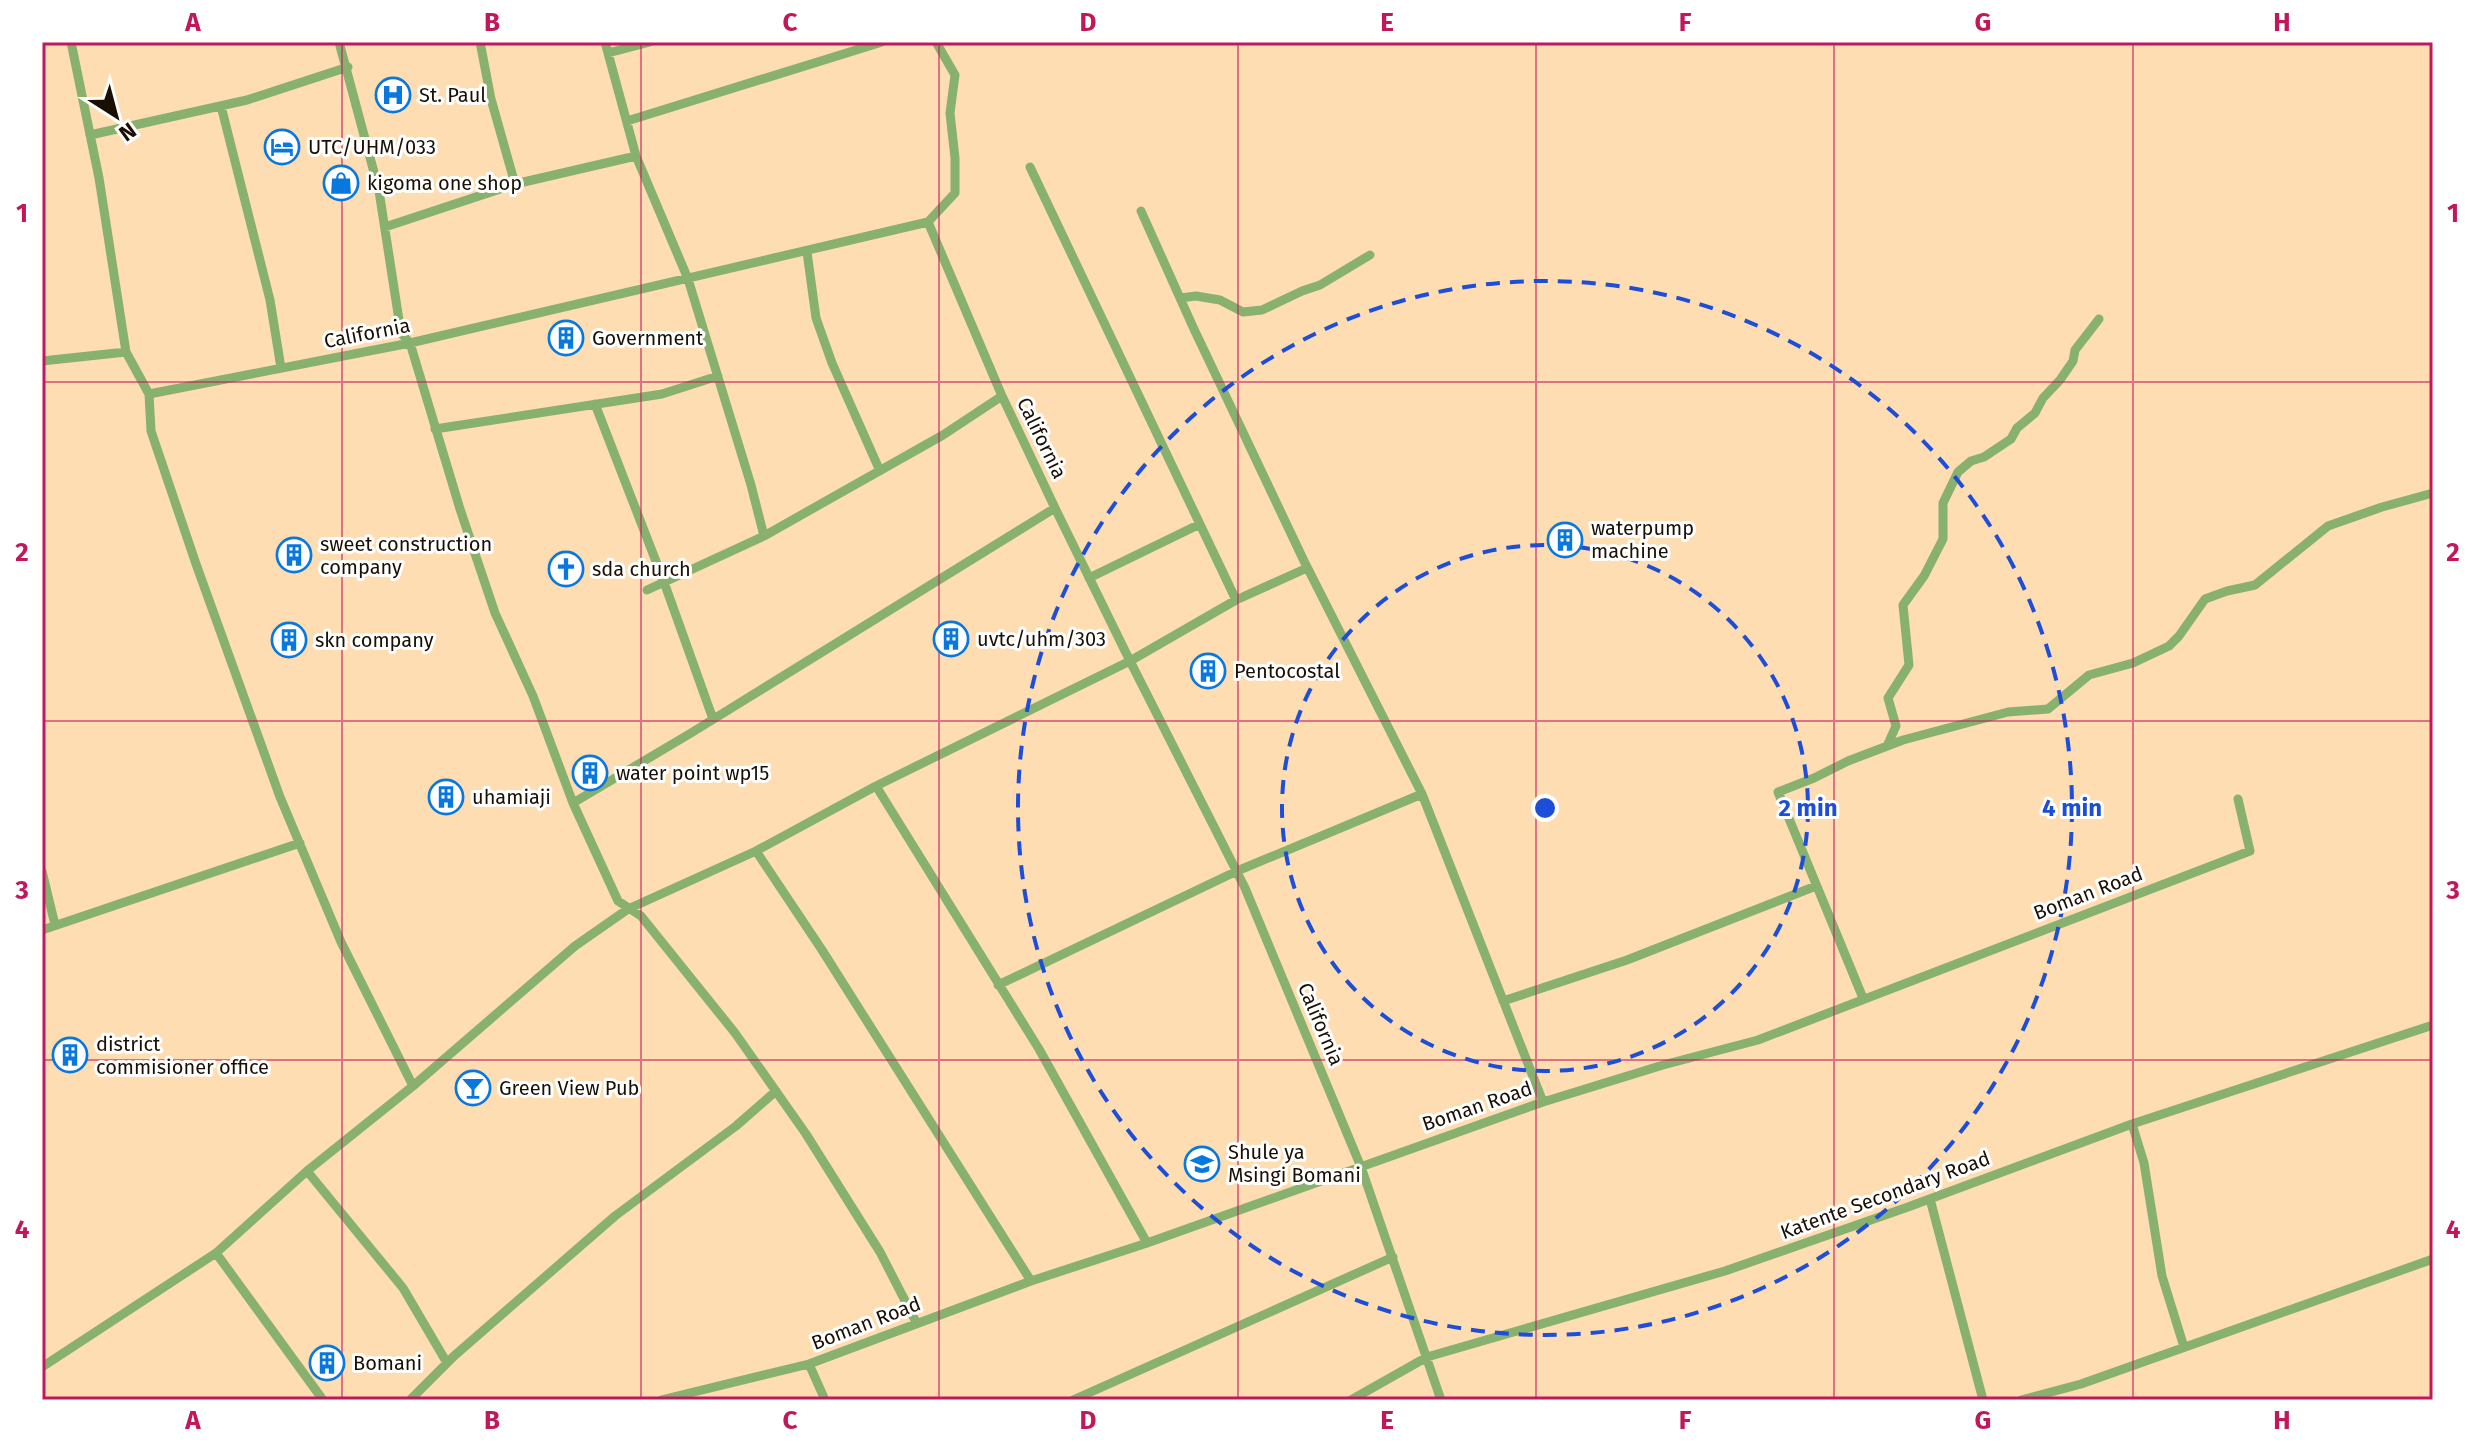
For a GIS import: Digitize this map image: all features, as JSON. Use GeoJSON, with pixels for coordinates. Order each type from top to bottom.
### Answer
{"type":"FeatureCollection","features":[{"type":"Feature","properties":{"kind":"street"},"geometry":{"type":"LineString","coordinates":[[71,42],[90,135],[126,352],[149,394],[151,431],[280,797],[341,942],[413,1086]]}},
{"type":"Feature","properties":{"kind":"street"},"geometry":{"type":"LineString","coordinates":[[339,42],[379,191],[401,333],[410,343],[495,613],[533,696],[573,803],[618,901],[641,916],[735,1033],[806,1134],[880,1252],[916,1322]]}},
{"type":"Feature","properties":{"kind":"street"},"geometry":{"type":"LineString","coordinates":[[480,42],[491,99],[515,184]]}},
{"type":"Feature","properties":{"kind":"street"},"geometry":{"type":"LineString","coordinates":[[605,42],[636,156],[688,279],[764,536]]}},
{"type":"Feature","properties":{"kind":"street"},"geometry":{"type":"LineString","coordinates":[[608,53],[650,42]]}},
{"type":"Feature","properties":{"kind":"street"},"geometry":{"type":"LineString","coordinates":[[627,121],[882,42]]}},
{"type":"Feature","properties":{"kind":"street"},"geometry":{"type":"LineString","coordinates":[[928,222],[955,193],[950,113],[955,75],[936,42]]}},
{"type":"Feature","properties":{"kind":"street"},"geometry":{"type":"LineString","coordinates":[[90,135],[247,100],[348,67]]}},
{"type":"Feature","properties":{"kind":"street"},"geometry":{"type":"LineString","coordinates":[[221,106],[270,300],[281,368]]}},
{"type":"Feature","properties":{"kind":"street"},"geometry":{"type":"LineString","coordinates":[[385,227],[515,184],[636,156]]}},
{"type":"Feature","properties":{"kind":"street"},"geometry":{"type":"LineString","coordinates":[[1030,167],[1236,600]]}},
{"type":"Feature","properties":{"kind":"street"},"geometry":{"type":"LineString","coordinates":[[1141,211],[1307,568],[1422,794],[1543,1102]]}},
{"type":"Feature","properties":{"kind":"street","name":"California"},"geometry":{"type":"LineString","coordinates":[[149,394],[410,343],[928,222],[1002,396],[1055,508],[1237,871],[1361,1167],[1441,1400]]}},
{"type":"Feature","properties":{"kind":"street"},"geometry":{"type":"LineString","coordinates":[[807,252],[816,318],[832,363],[880,471]]}},
{"type":"Feature","properties":{"kind":"street"},"geometry":{"type":"LineString","coordinates":[[1180,298],[1196,296],[1220,300],[1243,312],[1262,310],[1320,285],[1370,255]]}},
{"type":"Feature","properties":{"kind":"street"},"geometry":{"type":"LineString","coordinates":[[1887,746],[1896,726],[1888,698],[1909,665],[1903,605],[1924,576],[1943,539],[1943,503],[1958,472],[1971,461],[1984,457],[2011,439],[2017,428],[2035,413],[2073,361],[2075,350],[2088,330],[2099,319]]}},
{"type":"Feature","properties":{"kind":"street"},"geometry":{"type":"LineString","coordinates":[[42,361],[126,352]]}},
{"type":"Feature","properties":{"kind":"street"},"geometry":{"type":"LineString","coordinates":[[435,429],[662,394],[718,376]]}},
{"type":"Feature","properties":{"kind":"street"},"geometry":{"type":"LineString","coordinates":[[647,590],[764,536],[880,471],[1002,396]]}},
{"type":"Feature","properties":{"kind":"street"},"geometry":{"type":"LineString","coordinates":[[595,404],[713,719]]}},
{"type":"Feature","properties":{"kind":"street"},"geometry":{"type":"LineString","coordinates":[[1863,998],[1778,792],[1887,746],[1953,725],[2008,712],[2048,709],[2089,675],[2133,663],[2169,646],[2205,599],[2255,585],[2328,526],[2433,493]]}},
{"type":"Feature","properties":{"kind":"street"},"geometry":{"type":"LineString","coordinates":[[573,803],[1055,508]]}},
{"type":"Feature","properties":{"kind":"street"},"geometry":{"type":"LineString","coordinates":[[1089,578],[1200,524]]}},
{"type":"Feature","properties":{"kind":"street"},"geometry":{"type":"LineString","coordinates":[[42,1367],[216,1253],[307,1171],[413,1086],[575,946],[628,909],[756,851],[876,786],[1130,661],[1236,600],[1307,568]]}},
{"type":"Feature","properties":{"kind":"street"},"geometry":{"type":"LineString","coordinates":[[876,786],[1039,1049],[1147,1243]]}},
{"type":"Feature","properties":{"kind":"street"},"geometry":{"type":"LineString","coordinates":[[998,985],[1237,871],[1422,794]]}},
{"type":"Feature","properties":{"kind":"street","name":"Boman Road"},"geometry":{"type":"LineString","coordinates":[[661,1400],[809,1364],[916,1322],[1543,1102],[1758,1040],[2250,851],[2238,799]]}},
{"type":"Feature","properties":{"kind":"street"},"geometry":{"type":"LineString","coordinates":[[42,930],[300,843]]}},
{"type":"Feature","properties":{"kind":"street"},"geometry":{"type":"LineString","coordinates":[[756,851],[1031,1281]]}},
{"type":"Feature","properties":{"kind":"street"},"geometry":{"type":"LineString","coordinates":[[42,871],[55,925]]}},
{"type":"Feature","properties":{"kind":"street"},"geometry":{"type":"LineString","coordinates":[[1503,1001],[1627,960],[1816,886]]}},
{"type":"Feature","properties":{"kind":"street","name":"Katente Secondary Road"},"geometry":{"type":"LineString","coordinates":[[1351,1400],[1427,1357],[1725,1271],[2132,1124],[2433,1025]]}},
{"type":"Feature","properties":{"kind":"street"},"geometry":{"type":"LineString","coordinates":[[410,1400],[447,1363],[615,1216],[736,1126],[776,1091]]}},
{"type":"Feature","properties":{"kind":"street"},"geometry":{"type":"LineString","coordinates":[[2132,1124],[2144,1163],[2162,1276],[2184,1347]]}},
{"type":"Feature","properties":{"kind":"street"},"geometry":{"type":"LineString","coordinates":[[307,1171],[403,1288],[447,1363]]}},
{"type":"Feature","properties":{"kind":"street"},"geometry":{"type":"LineString","coordinates":[[1930,1199],[1983,1400]]}},
{"type":"Feature","properties":{"kind":"street"},"geometry":{"type":"LineString","coordinates":[[216,1253],[323,1400]]}},
{"type":"Feature","properties":{"kind":"street"},"geometry":{"type":"LineString","coordinates":[[1073,1400],[1393,1257]]}},
{"type":"Feature","properties":{"kind":"street"},"geometry":{"type":"LineString","coordinates":[[2021,1400],[2081,1384],[2433,1259]]}},
{"type":"Feature","properties":{"kind":"street"},"geometry":{"type":"LineString","coordinates":[[809,1364],[825,1400]]}},
{"type":"Feature","properties":{"kind":"place","name":"St. Paul"},"geometry":{"type":"Point","coordinates":[393,95]}},
{"type":"Feature","properties":{"kind":"place","name":"UTC/UHM/033"},"geometry":{"type":"Point","coordinates":[282,147]}},
{"type":"Feature","properties":{"kind":"place","name":"kigoma one shop"},"geometry":{"type":"Point","coordinates":[341,183]}},
{"type":"Feature","properties":{"kind":"place","name":"Government"},"geometry":{"type":"Point","coordinates":[566,338]}},
{"type":"Feature","properties":{"kind":"place","name":"waterpump machine"},"geometry":{"type":"Point","coordinates":[1565,540]}},
{"type":"Feature","properties":{"kind":"place","name":"sweet construction company"},"geometry":{"type":"Point","coordinates":[294,555]}},
{"type":"Feature","properties":{"kind":"place","name":"sda church"},"geometry":{"type":"Point","coordinates":[566,569]}},
{"type":"Feature","properties":{"kind":"place","name":"uvtc/uhm/303"},"geometry":{"type":"Point","coordinates":[951,639]}},
{"type":"Feature","properties":{"kind":"place","name":"skn company"},"geometry":{"type":"Point","coordinates":[289,640]}},
{"type":"Feature","properties":{"kind":"place","name":"Pentocostal"},"geometry":{"type":"Point","coordinates":[1208,671]}},
{"type":"Feature","properties":{"kind":"place","name":"water point wp15"},"geometry":{"type":"Point","coordinates":[590,773]}},
{"type":"Feature","properties":{"kind":"place","name":"uhamiaji"},"geometry":{"type":"Point","coordinates":[446,797]}},
{"type":"Feature","properties":{"kind":"place","name":"district commisioner office"},"geometry":{"type":"Point","coordinates":[70,1055]}},
{"type":"Feature","properties":{"kind":"place","name":"Green View Pub"},"geometry":{"type":"Point","coordinates":[473,1088]}},
{"type":"Feature","properties":{"kind":"place","name":"Shule ya Msingi Bomani"},"geometry":{"type":"Point","coordinates":[1202,1164]}},
{"type":"Feature","properties":{"kind":"place","name":"Bomani"},"geometry":{"type":"Point","coordinates":[327,1363]}}]}
